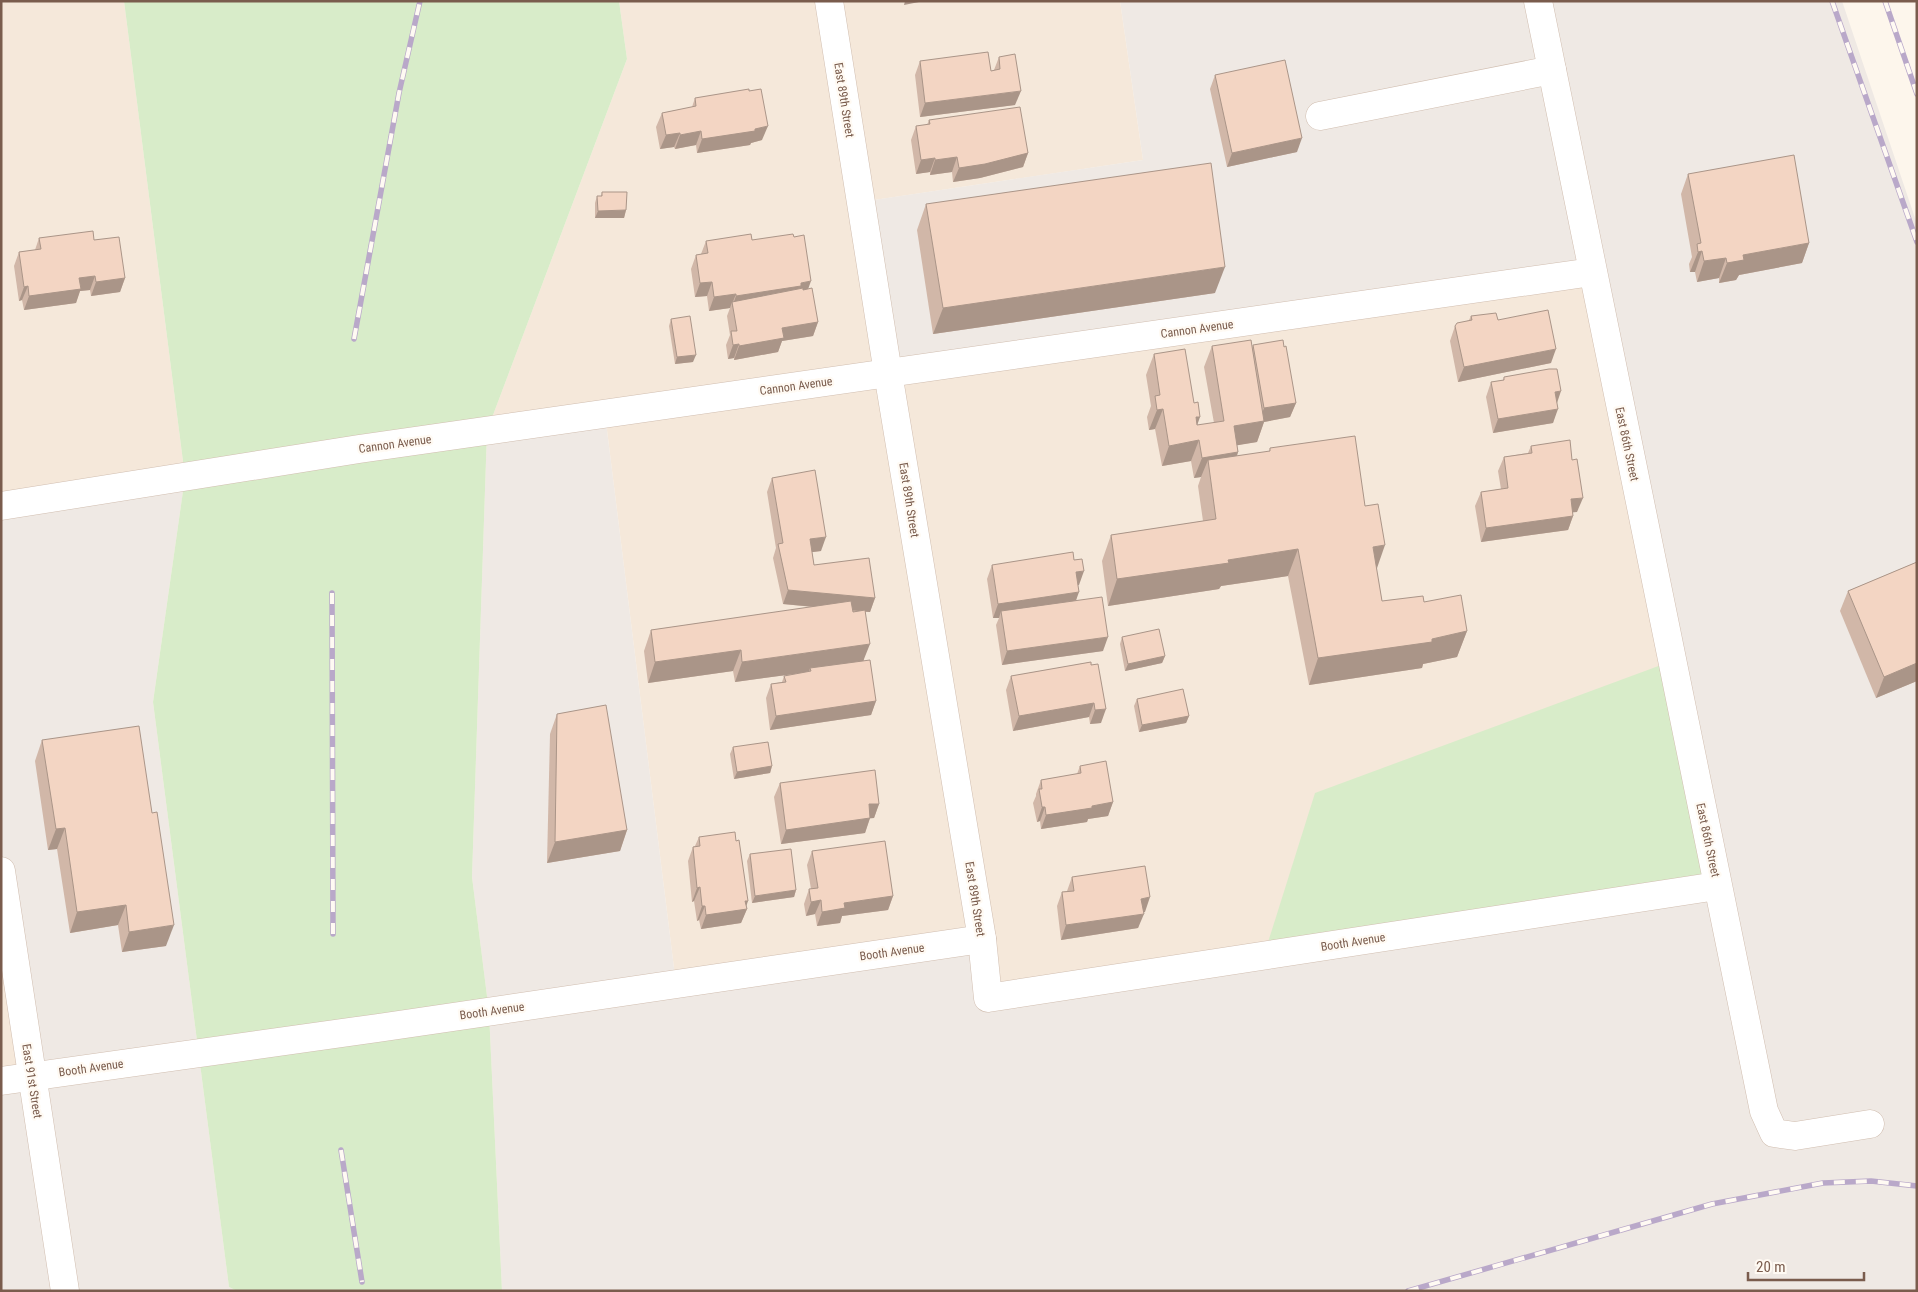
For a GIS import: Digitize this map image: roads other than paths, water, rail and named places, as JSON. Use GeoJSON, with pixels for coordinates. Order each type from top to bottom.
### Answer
{"type":"FeatureCollection","features":[{"type":"Feature","properties":{"kind":"street","name":"East 89th Street"},"geometry":{"type":"LineString","coordinates":[[829,1],[888,374],[982,939],[988,998]]}},
{"type":"Feature","properties":{"kind":"street","name":"East 86th Street"},"geometry":{"type":"LineString","coordinates":[[1538,1],[1764,1111],[1774,1133],[1795,1136],[1870,1124]]}},
{"type":"Feature","properties":{"kind":"street"},"geometry":{"type":"LineString","coordinates":[[1320,116],[1552,70]]}},
{"type":"Feature","properties":{"kind":"street","name":"Cannon Avenue"},"geometry":{"type":"LineString","coordinates":[[1,506],[359,449],[1592,272]]}},
{"type":"Feature","properties":{"kind":"street","name":"East 91st Street"},"geometry":{"type":"LineString","coordinates":[[1,872],[65,1291]]}},
{"type":"Feature","properties":{"kind":"street","name":"Booth Avenue"},"geometry":{"type":"LineString","coordinates":[[988,998],[1718,886]]}},
{"type":"Feature","properties":{"kind":"street","name":"Booth Avenue"},"geometry":{"type":"LineString","coordinates":[[1,1081],[378,1028],[982,939]]}},
{"type":"Feature","properties":{"kind":"railway"},"geometry":{"type":"LineString","coordinates":[[354,339],[399,93],[420,1]]}},
{"type":"Feature","properties":{"kind":"railway"},"geometry":{"type":"LineString","coordinates":[[1832,1],[1917,242]]}},
{"type":"Feature","properties":{"kind":"railway"},"geometry":{"type":"LineString","coordinates":[[1885,1],[1917,94]]}},
{"type":"Feature","properties":{"kind":"railway"},"geometry":{"type":"LineString","coordinates":[[332,593],[333,934]]}},
{"type":"Feature","properties":{"kind":"railway"},"geometry":{"type":"LineString","coordinates":[[341,1150],[362,1282]]}},
{"type":"Feature","properties":{"kind":"railway"},"geometry":{"type":"LineString","coordinates":[[1408,1291],[1712,1204],[1823,1183],[1871,1181],[1917,1186]]}}]}
